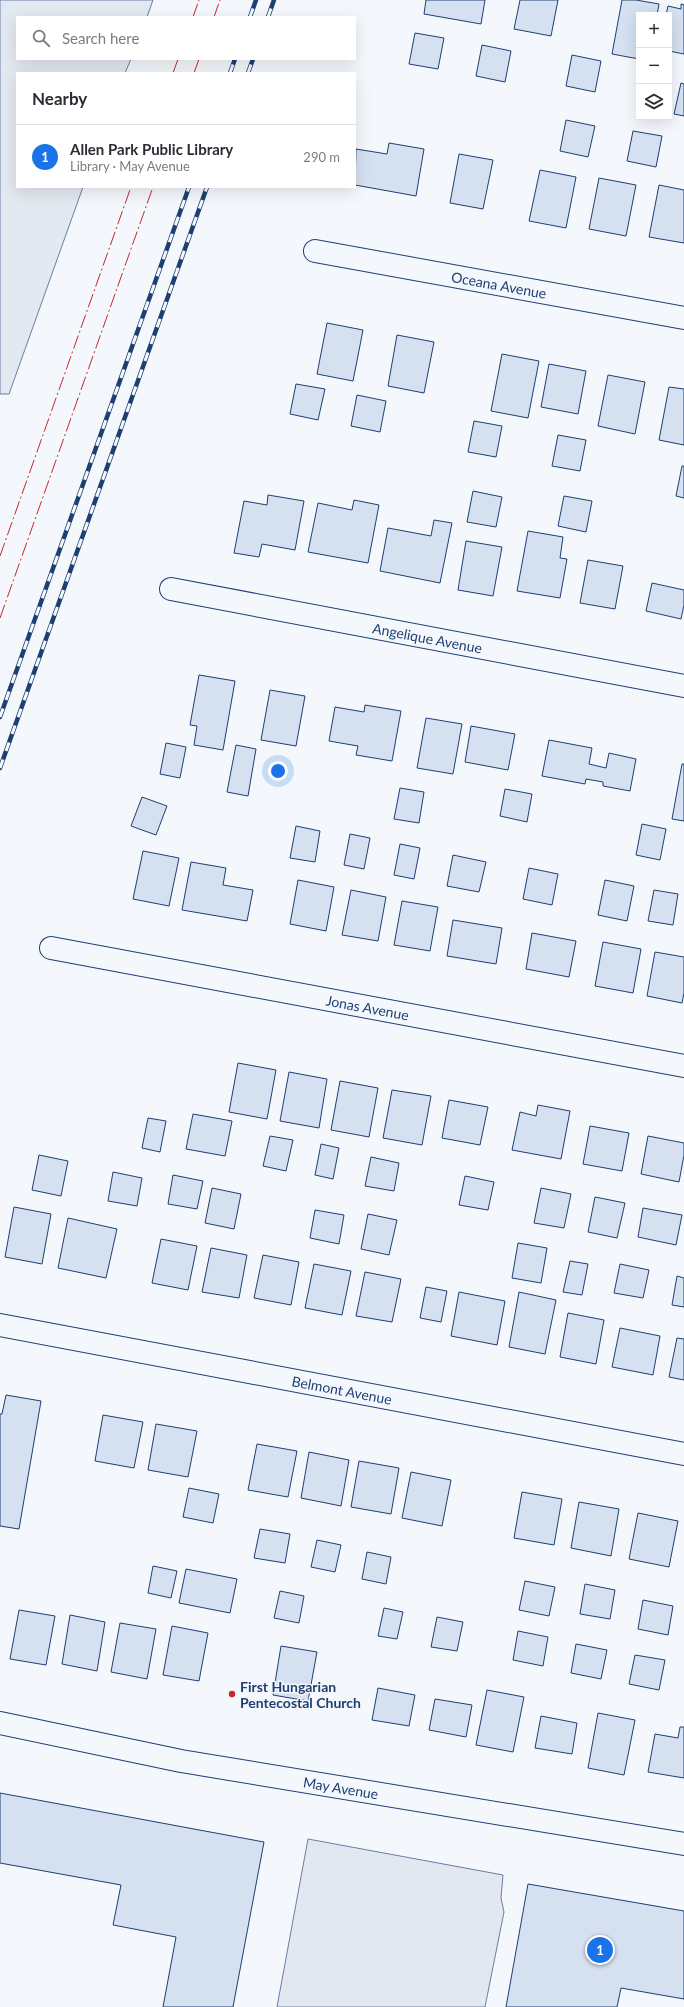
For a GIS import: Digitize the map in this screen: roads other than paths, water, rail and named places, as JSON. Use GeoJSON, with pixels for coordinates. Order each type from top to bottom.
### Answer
{"type":"FeatureCollection","features":[{"type":"Feature","properties":{"kind":"street","name":"Oceana Avenue"},"geometry":{"type":"LineString","coordinates":[[314,251],[684,318]]}},
{"type":"Feature","properties":{"kind":"street","name":"Angelique Avenue"},"geometry":{"type":"LineString","coordinates":[[171,589],[684,686]]}},
{"type":"Feature","properties":{"kind":"street","name":"Jonas Avenue"},"geometry":{"type":"LineString","coordinates":[[51,948],[684,1066]]}},
{"type":"Feature","properties":{"kind":"street","name":"Belmont Avenue"},"geometry":{"type":"LineString","coordinates":[[0,1325],[684,1454]]}},
{"type":"Feature","properties":{"kind":"street","name":"May Avenue"},"geometry":{"type":"LineString","coordinates":[[0,1723],[181,1761],[684,1844]]}},
{"type":"Feature","properties":{"kind":"railway"},"geometry":{"type":"LineString","coordinates":[[250,16],[256,0]]}},
{"type":"Feature","properties":{"kind":"railway"},"geometry":{"type":"LineString","coordinates":[[268,16],[274,0]]}},
{"type":"Feature","properties":{"kind":"railway"},"geometry":{"type":"LineString","coordinates":[[230,72],[235,60]]}},
{"type":"Feature","properties":{"kind":"railway"},"geometry":{"type":"LineString","coordinates":[[248,72],[253,60]]}},
{"type":"Feature","properties":{"kind":"railway"},"geometry":{"type":"LineString","coordinates":[[0,717],[189,188]]}},
{"type":"Feature","properties":{"kind":"railway"},"geometry":{"type":"LineString","coordinates":[[0,768],[207,188]]}},
{"type":"Feature","properties":{"kind":"place","name":"First Hungarian Pentecostal Church"},"geometry":{"type":"Point","coordinates":[232,1694]}},
{"type":"Feature","properties":{"kind":"place","name":"Allen Park Public Library"},"geometry":{"type":"Point","coordinates":[600,1950]}}]}
